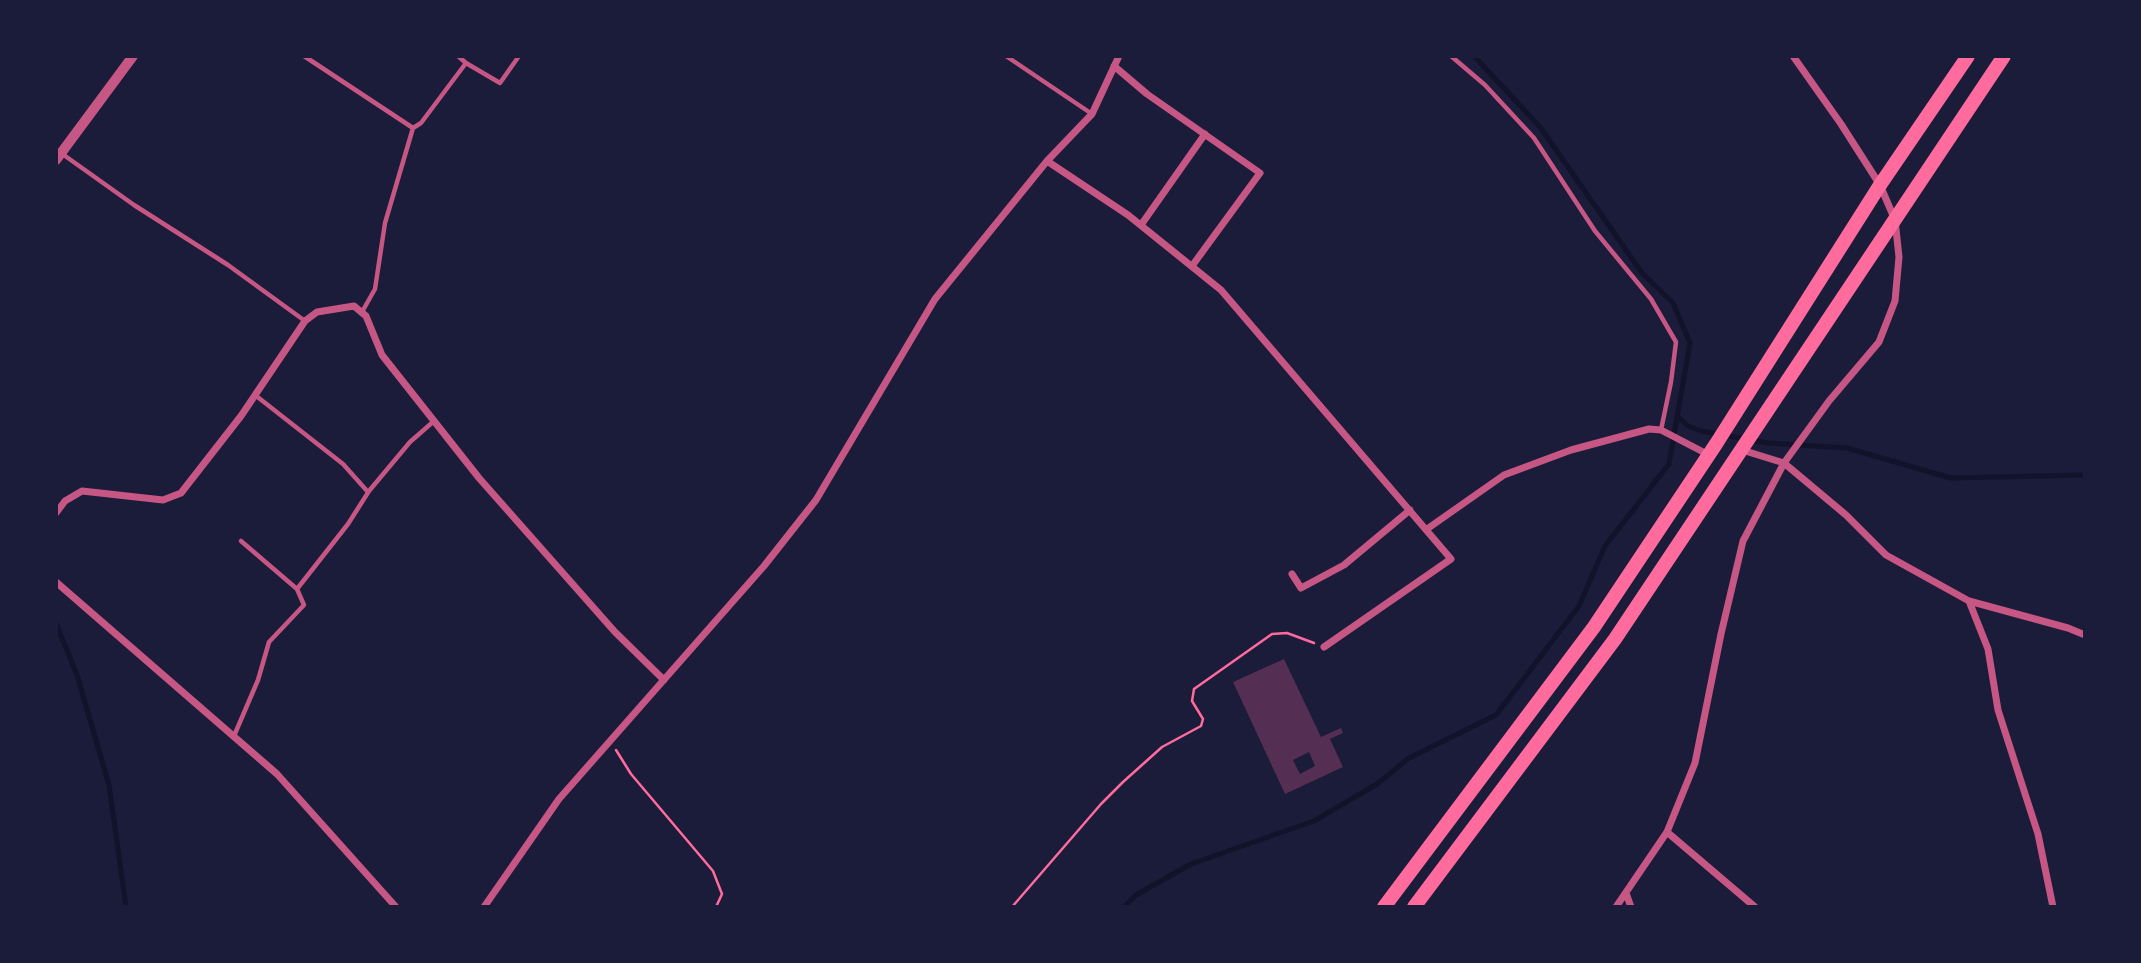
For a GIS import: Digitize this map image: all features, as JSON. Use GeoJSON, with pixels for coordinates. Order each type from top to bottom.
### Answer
{"type":"FeatureCollection","features":[{"type":"Feature","properties":{"kind":"highway"},"geometry":{"type":"LineString","coordinates":[[1384,907],[1594,627],[1713,450],[1880,185],[1968,56]]}},
{"type":"Feature","properties":{"kind":"highway"},"geometry":{"type":"LineString","coordinates":[[1414,907],[1615,639],[2004,56]]}},
{"type":"Feature","properties":{"kind":"street"},"geometry":{"type":"LineString","coordinates":[[59,157],[133,56]]}},
{"type":"Feature","properties":{"kind":"street"},"geometry":{"type":"LineString","coordinates":[[484,907],[559,799],[764,566],[816,500],[935,299],[1047,161],[1091,114],[1119,56]]}},
{"type":"Feature","properties":{"kind":"street"},"geometry":{"type":"LineString","coordinates":[[1616,907],[1667,832],[1695,763],[1743,541],[1790,455],[1829,401],[1879,342],[1895,301],[1899,257],[1895,220],[1880,185],[1793,56]]}},
{"type":"Feature","properties":{"kind":"street"},"geometry":{"type":"LineString","coordinates":[[1114,65],[1147,94],[1260,173],[1192,267]]}},
{"type":"Feature","properties":{"kind":"street"},"geometry":{"type":"LineString","coordinates":[[1141,225],[1205,134]]}},
{"type":"Feature","properties":{"kind":"street"},"geometry":{"type":"LineString","coordinates":[[1047,161],[1141,225],[1221,290],[1451,559],[1324,647]]}},
{"type":"Feature","properties":{"kind":"street"},"geometry":{"type":"LineString","coordinates":[[56,513],[65,501],[82,491],[163,500],[181,493],[242,416],[304,321],[317,312],[354,306],[366,316],[382,355],[479,478],[588,601],[664,680]]}},
{"type":"Feature","properties":{"kind":"street"},"geometry":{"type":"LineString","coordinates":[[1427,529],[1504,475],[1572,450],[1649,429],[1662,430],[1684,441],[1713,450]]}},
{"type":"Feature","properties":{"kind":"street"},"geometry":{"type":"LineString","coordinates":[[1741,449],[1784,464],[1846,515],[1886,555],[1969,601],[2085,635]]}},
{"type":"Feature","properties":{"kind":"street"},"geometry":{"type":"LineString","coordinates":[[1292,574],[1301,588],[1344,565],[1410,510]]}},
{"type":"Feature","properties":{"kind":"street"},"geometry":{"type":"LineString","coordinates":[[56,582],[277,774],[396,907]]}},
{"type":"Feature","properties":{"kind":"street"},"geometry":{"type":"LineString","coordinates":[[1969,601],[1988,649],[1998,710],[2038,834],[2053,907]]}},
{"type":"Feature","properties":{"kind":"street"},"geometry":{"type":"LineString","coordinates":[[1667,832],[1755,907]]}},
{"type":"Feature","properties":{"kind":"street"},"geometry":{"type":"LineString","coordinates":[[1626,893],[1632,907]]}},
{"type":"Feature","properties":{"kind":"lane"},"geometry":{"type":"LineString","coordinates":[[304,56],[413,128]]}},
{"type":"Feature","properties":{"kind":"lane"},"geometry":{"type":"LineString","coordinates":[[458,56],[500,83],[519,56]]}},
{"type":"Feature","properties":{"kind":"lane"},"geometry":{"type":"LineString","coordinates":[[1006,56],[1091,114]]}},
{"type":"Feature","properties":{"kind":"lane"},"geometry":{"type":"LineString","coordinates":[[1451,56],[1485,85],[1534,138],[1595,231],[1651,299],[1676,342],[1662,430]]}},
{"type":"Feature","properties":{"kind":"lane"},"geometry":{"type":"LineString","coordinates":[[362,312],[375,289],[385,223],[413,128],[421,122],[466,62]]}},
{"type":"Feature","properties":{"kind":"lane"},"geometry":{"type":"LineString","coordinates":[[59,157],[228,265],[304,321]]}},
{"type":"Feature","properties":{"kind":"lane"},"geometry":{"type":"LineString","coordinates":[[254,394],[328,451],[368,492]]}},
{"type":"Feature","properties":{"kind":"lane"},"geometry":{"type":"LineString","coordinates":[[297,589],[348,524],[368,492],[410,442],[434,421]]}},
{"type":"Feature","properties":{"kind":"lane"},"geometry":{"type":"LineString","coordinates":[[234,736],[258,680],[269,642],[304,605],[297,589],[242,541]]}},
{"type":"Feature","properties":{"kind":"path"},"geometry":{"type":"LineString","coordinates":[[1012,907],[1123,782],[1162,747],[1200,726],[1203,719],[1192,701],[1194,689],[1272,634],[1287,633],[1324,647]]}},
{"type":"Feature","properties":{"kind":"path"},"geometry":{"type":"LineString","coordinates":[[610,741],[631,774],[713,871],[722,894],[716,907]]}},
{"type":"Feature","properties":{"kind":"building"},"geometry":{"type":"Polygon","coordinates":[[[1284,659],[1321,737],[1341,728],[1343,733],[1330,739],[1343,767],[1285,794],[1233,682],[1284,659]],[[1309,752],[1293,760],[1300,774],[1315,766],[1309,752]]]}},
{"type":"Feature","properties":{"kind":"waterway"},"geometry":{"type":"LineString","coordinates":[[1124,907],[1136,895],[1191,864],[1314,821],[1377,784],[1409,758],[1496,715],[1579,606],[1605,546],[1669,464],[1690,343],[1673,303],[1642,273],[1540,127],[1474,56]]}},
{"type":"Feature","properties":{"kind":"waterway"},"geometry":{"type":"LineString","coordinates":[[1677,416],[1688,426],[1701,431],[1768,443],[1847,448],[1951,478],[2085,475]]}},
{"type":"Feature","properties":{"kind":"waterway"},"geometry":{"type":"LineString","coordinates":[[56,623],[77,675],[109,785],[126,907]]}}]}
